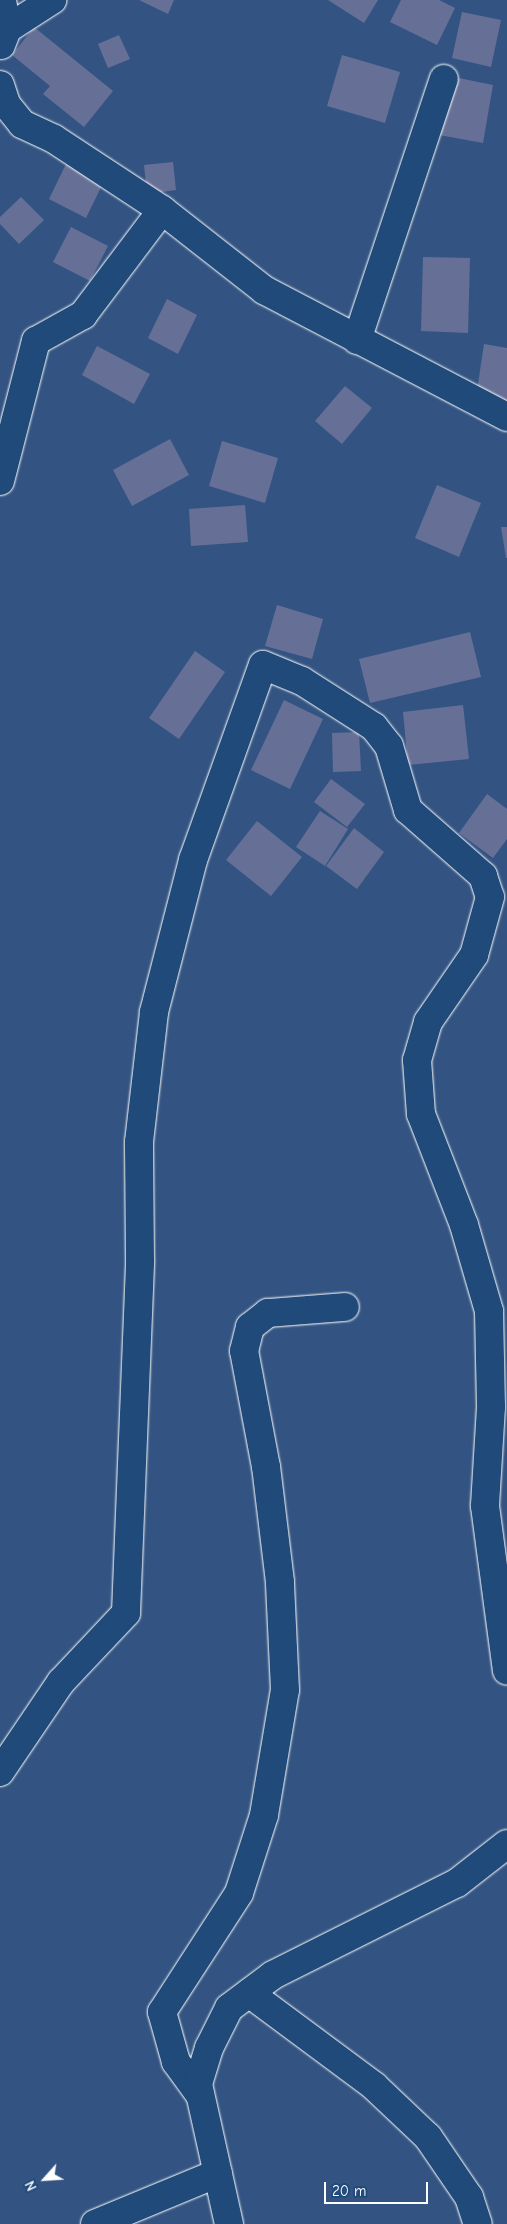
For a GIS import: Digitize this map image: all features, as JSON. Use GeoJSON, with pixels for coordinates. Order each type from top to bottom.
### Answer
{"type":"FeatureCollection","features":[{"type":"Feature","properties":{"kind":"street"},"geometry":{"type":"LineString","coordinates":[[2,0],[3,37]]}},
{"type":"Feature","properties":{"kind":"street"},"geometry":{"type":"LineString","coordinates":[[3,37],[52,0]]}},
{"type":"Feature","properties":{"kind":"street"},"geometry":{"type":"LineString","coordinates":[[357,340],[444,79]]}},
{"type":"Feature","properties":{"kind":"street"},"geometry":{"type":"LineString","coordinates":[[0,85],[6,104],[22,124],[54,139],[162,210],[264,290],[507,417]]}},
{"type":"Feature","properties":{"kind":"street"},"geometry":{"type":"LineString","coordinates":[[0,481],[36,341],[83,315],[162,210]]}},
{"type":"Feature","properties":{"kind":"street"},"geometry":{"type":"LineString","coordinates":[[0,1772],[61,1682],[126,1613],[140,1260],[139,1142],[154,1012],[193,860],[263,665],[302,681],[374,727],[389,746],[408,810],[482,876],[490,897],[474,955],[428,1022],[417,1060],[421,1114],[464,1224],[489,1311],[491,1407],[485,1506],[507,1671]]}},
{"type":"Feature","properties":{"kind":"street"},"geometry":{"type":"LineString","coordinates":[[200,2095],[176,2062],[162,2012],[238,1893],[264,1815],[285,1690],[277,1553],[266,1467],[244,1351],[250,1327],[268,1313],[345,1307]]}},
{"type":"Feature","properties":{"kind":"street"},"geometry":{"type":"LineString","coordinates":[[229,2224],[198,2084],[209,2048],[229,2008],[273,1975],[457,1883],[507,1844]]}},
{"type":"Feature","properties":{"kind":"street"},"geometry":{"type":"LineString","coordinates":[[249,1993],[374,2086],[428,2137],[469,2197],[478,2224]]}},
{"type":"Feature","properties":{"kind":"street"},"geometry":{"type":"LineString","coordinates":[[95,2224],[218,2173]]}},
{"type":"Feature","properties":{"kind":"building"},"geometry":{"type":"Polygon","coordinates":[[[139,0],[174,0],[168,14],[139,0]]]}},
{"type":"Feature","properties":{"kind":"building"},"geometry":{"type":"Polygon","coordinates":[[[328,0],[378,0],[364,23],[328,0]]]}},
{"type":"Feature","properties":{"kind":"building"},"geometry":{"type":"Polygon","coordinates":[[[401,0],[439,0],[455,8],[437,45],[390,22],[401,0]]]}},
{"type":"Feature","properties":{"kind":"building"},"geometry":{"type":"Polygon","coordinates":[[[462,12],[501,20],[491,67],[452,58],[462,12]]]}},
{"type":"Feature","properties":{"kind":"building"},"geometry":{"type":"Polygon","coordinates":[[[34,27],[113,91],[84,127],[43,94],[50,86],[12,55],[34,27]]]}},
{"type":"Feature","properties":{"kind":"building"},"geometry":{"type":"Polygon","coordinates":[[[119,35],[130,59],[108,68],[98,44],[119,35]]]}},
{"type":"Feature","properties":{"kind":"building"},"geometry":{"type":"Polygon","coordinates":[[[342,55],[400,72],[385,123],[327,106],[342,55]]]}},
{"type":"Feature","properties":{"kind":"building"},"geometry":{"type":"Polygon","coordinates":[[[439,74],[493,85],[483,143],[428,133],[439,74]]]}},
{"type":"Feature","properties":{"kind":"building"},"geometry":{"type":"Polygon","coordinates":[[[173,162],[176,190],[147,194],[144,165],[173,162]]]}},
{"type":"Feature","properties":{"kind":"building"},"geometry":{"type":"Polygon","coordinates":[[[66,164],[103,183],[86,218],[49,199],[66,164]]]}},
{"type":"Feature","properties":{"kind":"building"},"geometry":{"type":"Polygon","coordinates":[[[21,197],[44,220],[19,244],[0,224],[0,217],[21,197]]]}},
{"type":"Feature","properties":{"kind":"building"},"geometry":{"type":"Polygon","coordinates":[[[71,227],[108,246],[90,281],[53,262],[71,227]]]}},
{"type":"Feature","properties":{"kind":"building"},"geometry":{"type":"Polygon","coordinates":[[[423,257],[470,258],[468,333],[421,331],[423,257]]]}},
{"type":"Feature","properties":{"kind":"building"},"geometry":{"type":"Polygon","coordinates":[[[167,299],[197,315],[178,354],[148,338],[167,299]]]}},
{"type":"Feature","properties":{"kind":"building"},"geometry":{"type":"Polygon","coordinates":[[[484,344],[507,348],[507,402],[476,397],[484,344]]]}},
{"type":"Feature","properties":{"kind":"building"},"geometry":{"type":"Polygon","coordinates":[[[97,346],[150,374],[134,404],[82,375],[97,346]]]}},
{"type":"Feature","properties":{"kind":"building"},"geometry":{"type":"Polygon","coordinates":[[[345,386],[372,408],[342,444],[315,421],[345,386]]]}},
{"type":"Feature","properties":{"kind":"building"},"geometry":{"type":"Polygon","coordinates":[[[170,439],[189,475],[132,506],[113,470],[170,439]]]}},
{"type":"Feature","properties":{"kind":"building"},"geometry":{"type":"Polygon","coordinates":[[[222,441],[278,458],[265,503],[209,486],[222,441]]]}},
{"type":"Feature","properties":{"kind":"building"},"geometry":{"type":"Polygon","coordinates":[[[437,485],[481,503],[459,557],[415,538],[437,485]]]}},
{"type":"Feature","properties":{"kind":"building"},"geometry":{"type":"Polygon","coordinates":[[[245,505],[248,542],[191,546],[189,509],[245,505]]]}},
{"type":"Feature","properties":{"kind":"building"},"geometry":{"type":"Polygon","coordinates":[[[501,527],[507,527],[507,558],[506,558],[501,527]]]}},
{"type":"Feature","properties":{"kind":"building"},"geometry":{"type":"Polygon","coordinates":[[[277,605],[323,619],[312,659],[265,646],[277,605]]]}},
{"type":"Feature","properties":{"kind":"building"},"geometry":{"type":"Polygon","coordinates":[[[470,632],[481,677],[370,703],[359,659],[470,632]]]}},
{"type":"Feature","properties":{"kind":"building"},"geometry":{"type":"Polygon","coordinates":[[[195,651],[225,672],[179,739],[149,718],[195,651]]]}},
{"type":"Feature","properties":{"kind":"building"},"geometry":{"type":"Polygon","coordinates":[[[284,700],[323,719],[290,789],[251,770],[284,700]]]}},
{"type":"Feature","properties":{"kind":"building"},"geometry":{"type":"Polygon","coordinates":[[[463,705],[469,759],[408,765],[403,712],[463,705]]]}},
{"type":"Feature","properties":{"kind":"building"},"geometry":{"type":"Polygon","coordinates":[[[359,732],[361,771],[333,772],[332,733],[359,732]]]}},
{"type":"Feature","properties":{"kind":"building"},"geometry":{"type":"Polygon","coordinates":[[[331,779],[365,804],[347,827],[314,802],[331,779]]]}},
{"type":"Feature","properties":{"kind":"building"},"geometry":{"type":"Polygon","coordinates":[[[487,794],[507,809],[507,839],[493,858],[459,833],[487,794]]]}},
{"type":"Feature","properties":{"kind":"building"},"geometry":{"type":"Polygon","coordinates":[[[320,811],[348,829],[325,866],[296,847],[320,811]]]}},
{"type":"Feature","properties":{"kind":"building"},"geometry":{"type":"Polygon","coordinates":[[[257,821],[302,857],[271,896],[226,860],[257,821]]]}},
{"type":"Feature","properties":{"kind":"building"},"geometry":{"type":"Polygon","coordinates":[[[354,828],[384,852],[357,889],[326,866],[354,828]]]}}]}
